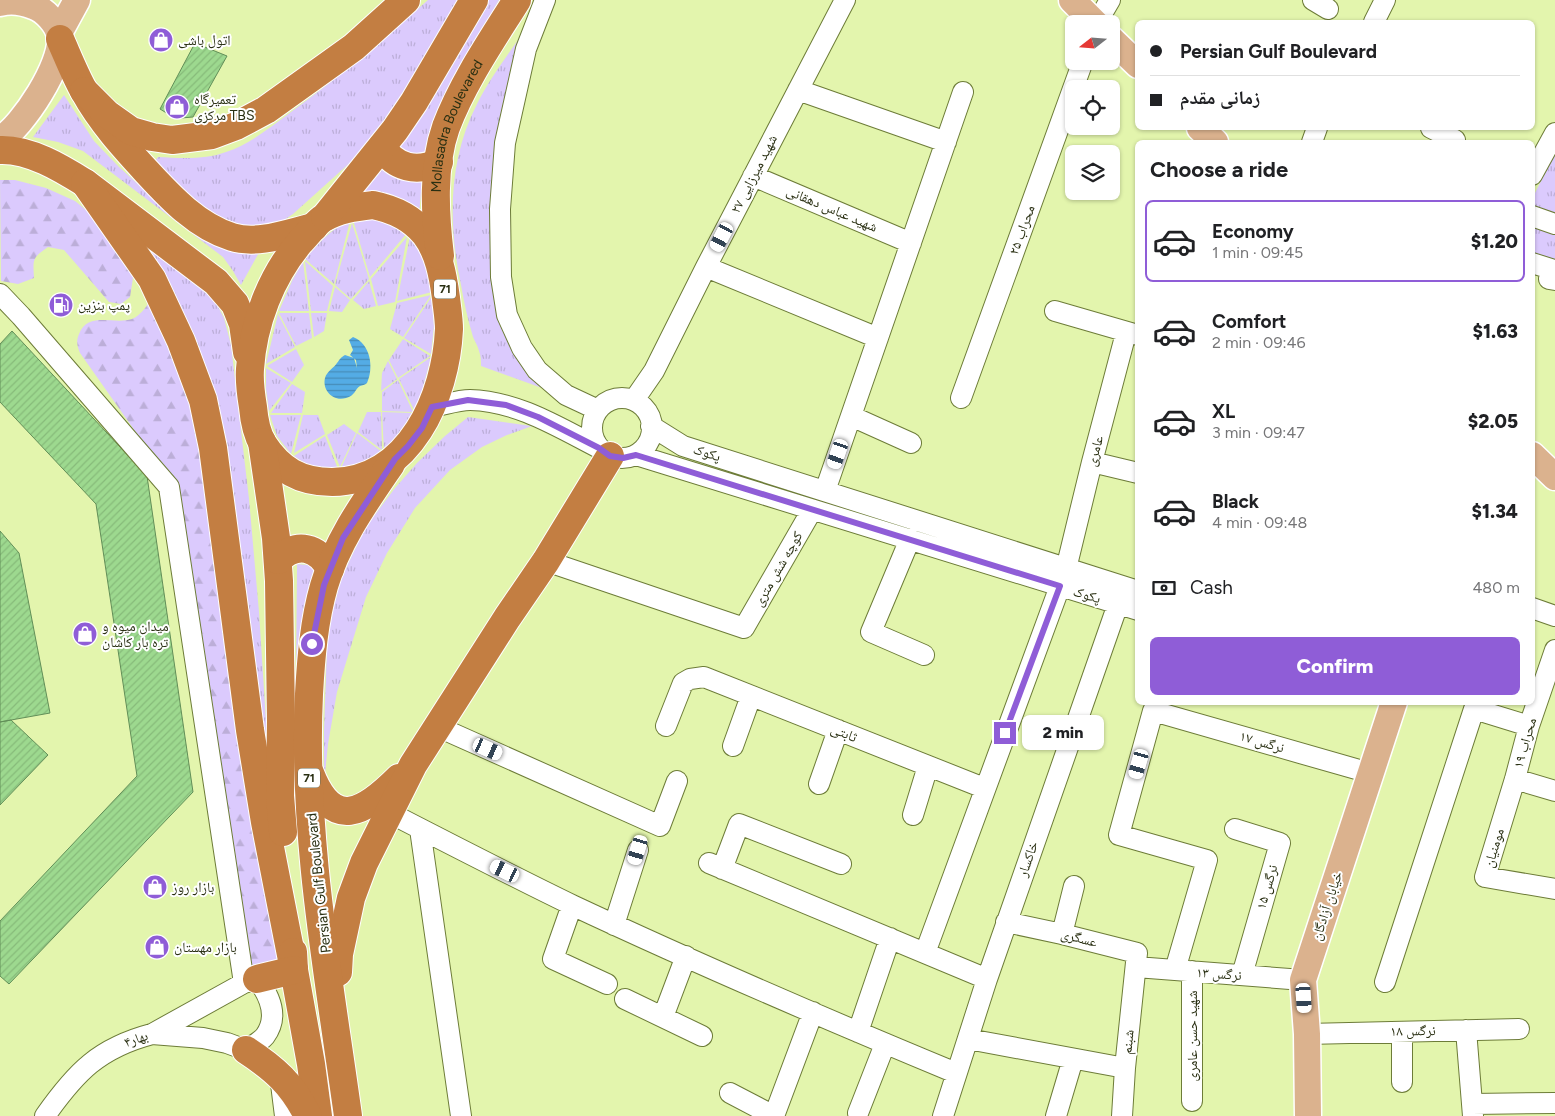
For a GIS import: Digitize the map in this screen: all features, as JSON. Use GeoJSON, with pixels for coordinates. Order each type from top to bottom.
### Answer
{"type":"FeatureCollection","features":[{"type":"Feature","properties":{"kind":"highway"},"geometry":{"type":"LineString","coordinates":[[84,91],[107,114],[131,131],[172,140],[212,135],[236,126],[266,110],[354,48],[406,0]]}},
{"type":"Feature","properties":{"kind":"highway","name":"71"},"geometry":{"type":"LineString","coordinates":[[318,1116],[312,1064],[294,970],[280,796],[280,647],[276,538],[262,442],[254,418],[249,371],[254,337],[267,295],[278,273],[293,250],[319,223],[396,130],[474,0]]}},
{"type":"Feature","properties":{"kind":"highway","name":"Mollasadra Boulevared"},"geometry":{"type":"LineString","coordinates":[[441,265],[436,222],[437,178],[446,128],[463,90],[517,0]]}},
{"type":"Feature","properties":{"kind":"highway"},"geometry":{"type":"LineString","coordinates":[[60,36],[84,91],[115,137],[169,196],[192,216],[232,238],[258,240],[319,223]]}},
{"type":"Feature","properties":{"kind":"highway"},"geometry":{"type":"LineString","coordinates":[[382,147],[391,158],[404,166],[422,168],[439,162]]}},
{"type":"Feature","properties":{"kind":"highway"},"geometry":{"type":"LineString","coordinates":[[0,150],[32,155],[68,172],[86,183],[216,282],[235,304],[243,324],[249,371]]}},
{"type":"Feature","properties":{"kind":"highway"},"geometry":{"type":"LineString","coordinates":[[86,183],[152,279],[181,341],[203,400],[213,448],[250,730],[265,822],[294,970],[251,981]]}},
{"type":"Feature","properties":{"kind":"highway","name":"71"},"geometry":{"type":"LineString","coordinates":[[262,442],[277,463],[295,475],[315,482],[348,480],[371,474],[395,459],[422,428],[432,407],[446,356],[449,328],[441,265],[426,235],[410,219],[373,205],[350,208],[319,223]]}},
{"type":"Feature","properties":{"kind":"highway"},"geometry":{"type":"LineString","coordinates":[[341,1061],[338,989],[339,963],[344,927],[351,898],[364,863],[388,812],[436,726],[546,561],[615,453]]}},
{"type":"Feature","properties":{"kind":"highway","name":"Persian Gulf Boulevard"},"geometry":{"type":"LineString","coordinates":[[348,1116],[320,916],[313,842],[308,722],[312,644],[324,585],[343,538],[395,459]]}},
{"type":"Feature","properties":{"kind":"highway"},"geometry":{"type":"LineString","coordinates":[[278,560],[290,550],[306,549],[321,556],[330,569]]}},
{"type":"Feature","properties":{"kind":"highway"},"geometry":{"type":"LineString","coordinates":[[309,770],[315,787],[326,801],[336,808],[352,810],[363,808],[381,796],[413,765]]}},
{"type":"Feature","properties":{"kind":"highway"},"geometry":{"type":"LineString","coordinates":[[246,1050],[269,1066],[291,1087],[308,1116]]}},
{"type":"Feature","properties":{"kind":"main road"},"geometry":{"type":"LineString","coordinates":[[0,140],[9,135],[26,116],[39,94],[53,68],[60,36],[77,0]]}},
{"type":"Feature","properties":{"kind":"main road"},"geometry":{"type":"LineString","coordinates":[[1072,0],[1087,15]]}},
{"type":"Feature","properties":{"kind":"main road"},"geometry":{"type":"LineString","coordinates":[[0,3],[4,1],[20,1],[42,10],[48,14],[60,36]]}},
{"type":"Feature","properties":{"kind":"main road"},"geometry":{"type":"LineString","coordinates":[[1120,48],[1135,62]]}},
{"type":"Feature","properties":{"kind":"main road"},"geometry":{"type":"LineString","coordinates":[[1202,130],[1213,140]]}},
{"type":"Feature","properties":{"kind":"main road"},"geometry":{"type":"LineString","coordinates":[[1535,458],[1555,477]]}},
{"type":"Feature","properties":{"kind":"main road","name":"خیابان آزادگان"},"geometry":{"type":"LineString","coordinates":[[1308,1116],[1307,1034],[1303,980],[1393,705]]}},
{"type":"Feature","properties":{"kind":"street"},"geometry":{"type":"LineString","coordinates":[[545,0],[526,49],[505,143],[500,210],[501,277],[507,315],[522,348],[537,370],[566,395],[598,410]]}},
{"type":"Feature","properties":{"kind":"street","name":"شهید میرزایی ۲۷"},"geometry":{"type":"LineString","coordinates":[[634,400],[654,371],[844,0]]}},
{"type":"Feature","properties":{"kind":"street"},"geometry":{"type":"LineString","coordinates":[[1101,15],[1110,0]]}},
{"type":"Feature","properties":{"kind":"street"},"geometry":{"type":"LineString","coordinates":[[1375,20],[1385,0]]}},
{"type":"Feature","properties":{"kind":"street","name":"محراب ۲۵"},"geometry":{"type":"LineString","coordinates":[[961,398],[1080,70]]}},
{"type":"Feature","properties":{"kind":"street"},"geometry":{"type":"LineString","coordinates":[[798,90],[946,142]]}},
{"type":"Feature","properties":{"kind":"street"},"geometry":{"type":"LineString","coordinates":[[825,491],[964,92]]}},
{"type":"Feature","properties":{"kind":"street"},"geometry":{"type":"LineString","coordinates":[[1435,130],[1456,140]]}},
{"type":"Feature","properties":{"kind":"street"},"geometry":{"type":"LineString","coordinates":[[1535,170],[1555,133]]}},
{"type":"Feature","properties":{"kind":"street","name":"شهید عباس دهقانی"},"geometry":{"type":"LineString","coordinates":[[753,176],[911,243]]}},
{"type":"Feature","properties":{"kind":"street"},"geometry":{"type":"LineString","coordinates":[[1535,217],[1555,224]]}},
{"type":"Feature","properties":{"kind":"street"},"geometry":{"type":"LineString","coordinates":[[1535,264],[1551,269],[1550,279],[1555,280]]}},
{"type":"Feature","properties":{"kind":"street"},"geometry":{"type":"LineString","coordinates":[[706,267],[878,338]]}},
{"type":"Feature","properties":{"kind":"street"},"geometry":{"type":"LineString","coordinates":[[0,294],[169,487],[251,981],[266,990],[272,1004],[272,1023],[264,1037],[246,1050],[227,1043],[203,1038],[152,1034]]}},
{"type":"Feature","properties":{"kind":"street"},"geometry":{"type":"LineString","coordinates":[[1055,311],[1132,334]]}},
{"type":"Feature","properties":{"kind":"street","name":"عامری"},"geometry":{"type":"LineString","coordinates":[[925,953],[984,788],[1063,578],[1092,462],[1132,334]]}},
{"type":"Feature","properties":{"kind":"street"},"geometry":{"type":"LineString","coordinates":[[621,398],[634,400],[645,409],[651,420],[651,434],[646,446],[615,453],[593,436],[592,422],[598,410],[608,401],[621,398]]}},
{"type":"Feature","properties":{"kind":"street","name":"پکوک"},"geometry":{"type":"LineString","coordinates":[[432,407],[468,400],[506,405],[538,417],[615,453],[910,540],[1006,559]]}},
{"type":"Feature","properties":{"kind":"street"},"geometry":{"type":"LineString","coordinates":[[851,416],[911,443]]}},
{"type":"Feature","properties":{"kind":"street","name":"پکوک"},"geometry":{"type":"LineString","coordinates":[[651,426],[684,446],[825,491],[1006,559],[1063,578],[1118,604],[1135,609]]}},
{"type":"Feature","properties":{"kind":"street"},"geometry":{"type":"LineString","coordinates":[[1092,462],[1135,472]]}},
{"type":"Feature","properties":{"kind":"street","name":"کوچه شش متری"},"geometry":{"type":"LineString","coordinates":[[546,561],[744,628],[812,510]]}},
{"type":"Feature","properties":{"kind":"street"},"geometry":{"type":"LineString","coordinates":[[910,540],[870,632],[924,656]]}},
{"type":"Feature","properties":{"kind":"street","name":"پکوک"},"geometry":{"type":"LineString","coordinates":[[1063,578],[1135,590]]}},
{"type":"Feature","properties":{"kind":"street","name":"خاکسار"},"geometry":{"type":"LineString","coordinates":[[943,1116],[1006,922],[1118,604]]}},
{"type":"Feature","properties":{"kind":"street"},"geometry":{"type":"LineString","coordinates":[[1535,609],[1555,616]]}},
{"type":"Feature","properties":{"kind":"street","name":"محراب ۱۹"},"geometry":{"type":"LineString","coordinates":[[1515,779],[1529,726],[1554,655]]}},
{"type":"Feature","properties":{"kind":"street","name":"ثابتی"},"geometry":{"type":"LineString","coordinates":[[666,726],[683,683],[690,679],[704,677],[984,788]]}},
{"type":"Feature","properties":{"kind":"street"},"geometry":{"type":"LineString","coordinates":[[733,746],[751,696]]}},
{"type":"Feature","properties":{"kind":"street"},"geometry":{"type":"LineString","coordinates":[[1385,982],[1474,709],[1529,726]]}},
{"type":"Feature","properties":{"kind":"street","name":"نرگس ۱۷"},"geometry":{"type":"LineString","coordinates":[[1154,711],[1370,773]]}},
{"type":"Feature","properties":{"kind":"street","name":"شهید حسن عامری"},"geometry":{"type":"LineString","coordinates":[[1154,711],[1119,835],[1207,860],[1183,971],[1192,1101]]}},
{"type":"Feature","properties":{"kind":"street"},"geometry":{"type":"LineString","coordinates":[[436,726],[660,826],[677,781]]}},
{"type":"Feature","properties":{"kind":"street"},"geometry":{"type":"LineString","coordinates":[[819,784],[838,730]]}},
{"type":"Feature","properties":{"kind":"street"},"geometry":{"type":"LineString","coordinates":[[913,814],[928,766]]}},
{"type":"Feature","properties":{"kind":"street"},"geometry":{"type":"LineString","coordinates":[[1515,779],[1555,791]]}},
{"type":"Feature","properties":{"kind":"street","name":"مومنیان"},"geometry":{"type":"LineString","coordinates":[[1515,779],[1485,877],[1555,889]]}},
{"type":"Feature","properties":{"kind":"street"},"geometry":{"type":"LineString","coordinates":[[388,812],[614,925],[885,1044],[956,1073]]}},
{"type":"Feature","properties":{"kind":"street"},"geometry":{"type":"LineString","coordinates":[[840,864],[739,824],[716,866],[987,979]]}},
{"type":"Feature","properties":{"kind":"street"},"geometry":{"type":"LineString","coordinates":[[420,829],[461,1116]]}},
{"type":"Feature","properties":{"kind":"street","name":"نرگس ۱۵"},"geometry":{"type":"LineString","coordinates":[[1235,829],[1280,843],[1242,975]]}},
{"type":"Feature","properties":{"kind":"street"},"geometry":{"type":"LineString","coordinates":[[614,925],[638,850]]}},
{"type":"Feature","properties":{"kind":"street"},"geometry":{"type":"LineString","coordinates":[[1062,934],[1074,886]]}},
{"type":"Feature","properties":{"kind":"street"},"geometry":{"type":"LineString","coordinates":[[572,905],[553,959],[607,984]]}},
{"type":"Feature","properties":{"kind":"street","name":"عسگری"},"geometry":{"type":"LineString","coordinates":[[1006,922],[1137,953],[1136,967]]}},
{"type":"Feature","properties":{"kind":"street"},"geometry":{"type":"LineString","coordinates":[[858,1032],[890,938]]}},
{"type":"Feature","properties":{"kind":"street"},"geometry":{"type":"LineString","coordinates":[[663,1017],[686,956]]}},
{"type":"Feature","properties":{"kind":"street","name":"نرگس ۱۳"},"geometry":{"type":"LineString","coordinates":[[1136,967],[1303,980]]}},
{"type":"Feature","properties":{"kind":"street","name":"شبنم"},"geometry":{"type":"LineString","coordinates":[[1122,1116],[1125,1068],[1136,967]]}},
{"type":"Feature","properties":{"kind":"street","name":"بهار۴"},"geometry":{"type":"LineString","coordinates":[[46,1116],[69,1084],[93,1060],[136,1038],[152,1034],[251,981]]}},
{"type":"Feature","properties":{"kind":"street"},"geometry":{"type":"LineString","coordinates":[[625,999],[702,1036]]}},
{"type":"Feature","properties":{"kind":"street"},"geometry":{"type":"LineString","coordinates":[[730,1094],[774,1116],[813,1012]]}},
{"type":"Feature","properties":{"kind":"street","name":"نرگس ۱۸"},"geometry":{"type":"LineString","coordinates":[[1307,1034],[1519,1029]]}},
{"type":"Feature","properties":{"kind":"street"},"geometry":{"type":"LineString","coordinates":[[1466,1030],[1472,1110],[1544,1107]]}},
{"type":"Feature","properties":{"kind":"street"},"geometry":{"type":"LineString","coordinates":[[1402,1032],[1402,1082]]}},
{"type":"Feature","properties":{"kind":"street"},"geometry":{"type":"LineString","coordinates":[[968,1039],[1125,1068]]}},
{"type":"Feature","properties":{"kind":"street"},"geometry":{"type":"LineString","coordinates":[[858,1113],[885,1044]]}},
{"type":"Feature","properties":{"kind":"street"},"geometry":{"type":"LineString","coordinates":[[1056,1116],[1074,1058]]}},
{"type":"Feature","properties":{"kind":"street"},"geometry":{"type":"LineString","coordinates":[[280,1076],[284,1116]]}},
{"type":"Feature","properties":{"kind":"green space"},"geometry":{"type":"Polygon","coordinates":[[[428,0],[461,0],[408,93],[363,151],[293,214],[274,227],[257,231],[207,215],[155,161],[158,157],[192,158],[218,155],[250,141],[324,87],[428,0]]]}},
{"type":"Feature","properties":{"kind":"green space"},"geometry":{"type":"Polygon","coordinates":[[[488,0],[499,0],[459,69],[423,170],[419,215],[352,199],[449,62],[488,0]]]}},
{"type":"Feature","properties":{"kind":"green space"},"geometry":{"type":"Polygon","coordinates":[[[524,31],[495,160],[522,364],[542,388],[481,366],[478,347],[471,331],[466,311],[454,239],[453,193],[460,147],[467,125],[488,85],[524,31]]]}},
{"type":"Feature","properties":{"kind":"green space"},"geometry":{"type":"Polygon","coordinates":[[[64,95],[94,141],[150,195],[261,249],[241,285],[223,257],[83,151],[58,142],[33,137],[64,95]]]}},
{"type":"Feature","properties":{"kind":"green space"},"geometry":{"type":"Polygon","coordinates":[[[1555,153],[1555,215],[1535,208],[1535,193],[1555,153]]]}},
{"type":"Feature","properties":{"kind":"green space"},"geometry":{"type":"Polygon","coordinates":[[[0,180],[15,180],[46,188],[75,201],[101,222],[124,251],[133,278],[130,297],[121,304],[109,302],[64,250],[48,247],[36,257],[34,278],[18,284],[1,281],[0,180]]]}},
{"type":"Feature","properties":{"kind":"green space"},"geometry":{"type":"Polygon","coordinates":[[[367,218],[386,221],[407,233],[370,277],[353,220],[367,218]]]}},
{"type":"Feature","properties":{"kind":"green space"},"geometry":{"type":"Polygon","coordinates":[[[350,221],[334,284],[305,259],[330,232],[350,221]]]}},
{"type":"Feature","properties":{"kind":"green space"},"geometry":{"type":"Polygon","coordinates":[[[352,223],[369,279],[351,299],[335,285],[352,223]]]}},
{"type":"Feature","properties":{"kind":"green space"},"geometry":{"type":"Polygon","coordinates":[[[1535,227],[1555,232],[1555,266],[1535,260],[1535,227]]]}},
{"type":"Feature","properties":{"kind":"green space"},"geometry":{"type":"Polygon","coordinates":[[[133,230],[215,301],[224,318],[231,345],[249,499],[259,612],[270,783],[133,230]]]}},
{"type":"Feature","properties":{"kind":"green space"},"geometry":{"type":"Polygon","coordinates":[[[410,236],[422,255],[432,292],[397,301],[410,236]]]}},
{"type":"Feature","properties":{"kind":"green space"},"geometry":{"type":"Polygon","coordinates":[[[407,237],[395,302],[378,306],[371,279],[407,237]]]}},
{"type":"Feature","properties":{"kind":"green space"},"geometry":{"type":"Polygon","coordinates":[[[303,261],[309,311],[279,311],[292,281],[303,261]]]}},
{"type":"Feature","properties":{"kind":"green space"},"geometry":{"type":"Polygon","coordinates":[[[305,261],[333,286],[327,311],[311,311],[305,261]]]}},
{"type":"Feature","properties":{"kind":"green space"},"geometry":{"type":"Polygon","coordinates":[[[369,281],[376,306],[364,309],[353,300],[369,281]]]}},
{"type":"Feature","properties":{"kind":"green space"},"geometry":{"type":"Polygon","coordinates":[[[335,287],[350,300],[342,312],[329,311],[335,287]]]}},
{"type":"Feature","properties":{"kind":"green space"},"geometry":{"type":"Polygon","coordinates":[[[431,295],[403,337],[390,329],[397,303],[431,295]]]}},
{"type":"Feature","properties":{"kind":"green space"},"geometry":{"type":"Polygon","coordinates":[[[153,296],[190,386],[208,480],[278,965],[248,973],[173,485],[80,353],[77,344],[77,339],[83,327],[89,323],[102,320],[132,319],[142,312],[153,296]]]}},
{"type":"Feature","properties":{"kind":"green space"},"geometry":{"type":"Polygon","coordinates":[[[432,296],[434,326],[431,354],[404,338],[432,296]]]}},
{"type":"Feature","properties":{"kind":"green space"},"geometry":{"type":"Polygon","coordinates":[[[279,313],[309,313],[312,338],[296,346],[279,313]]]}},
{"type":"Feature","properties":{"kind":"green space"},"geometry":{"type":"Polygon","coordinates":[[[311,313],[327,313],[324,331],[314,337],[311,313]]]}},
{"type":"Feature","properties":{"kind":"green space"},"geometry":{"type":"Polygon","coordinates":[[[278,314],[295,347],[266,364],[278,314]]]}},
{"type":"Feature","properties":{"kind":"green space"},"geometry":{"type":"Polygon","coordinates":[[[403,339],[430,356],[398,378],[389,360],[403,339]]]}},
{"type":"Feature","properties":{"kind":"green space"},"geometry":{"type":"Polygon","coordinates":[[[296,349],[304,365],[292,382],[267,366],[296,349]]]}},
{"type":"Feature","properties":{"kind":"green space"},"geometry":{"type":"Polygon","coordinates":[[[431,357],[421,395],[415,412],[399,379],[431,357]]]}},
{"type":"Feature","properties":{"kind":"green space"},"geometry":{"type":"Polygon","coordinates":[[[388,361],[397,379],[381,391],[382,373],[388,361]]]}},
{"type":"Feature","properties":{"kind":"green space"},"geometry":{"type":"Polygon","coordinates":[[[266,368],[291,383],[269,411],[266,389],[266,368]]]}},
{"type":"Feature","properties":{"kind":"green space"},"geometry":{"type":"Polygon","coordinates":[[[398,380],[413,412],[382,411],[382,392],[398,380]]]}},
{"type":"Feature","properties":{"kind":"green space"},"geometry":{"type":"Polygon","coordinates":[[[292,384],[305,392],[302,413],[271,413],[292,384]]]}},
{"type":"Feature","properties":{"kind":"green space"},"geometry":{"type":"Polygon","coordinates":[[[367,412],[381,412],[382,450],[358,432],[367,412]]]}},
{"type":"Feature","properties":{"kind":"green space"},"geometry":{"type":"Polygon","coordinates":[[[382,412],[414,413],[384,451],[382,412]]]}},
{"type":"Feature","properties":{"kind":"green space"},"geometry":{"type":"Polygon","coordinates":[[[270,415],[301,415],[291,454],[277,436],[270,415]]]}},
{"type":"Feature","properties":{"kind":"green space"},"geometry":{"type":"Polygon","coordinates":[[[303,415],[318,415],[325,434],[294,453],[303,415]]]}},
{"type":"Feature","properties":{"kind":"green space"},"geometry":{"type":"Polygon","coordinates":[[[468,417],[532,426],[482,447],[450,470],[415,508],[387,553],[366,597],[337,692],[328,744],[324,784],[327,646],[332,613],[341,579],[365,528],[395,488],[417,463],[468,417]]]}},
{"type":"Feature","properties":{"kind":"green space"},"geometry":{"type":"Polygon","coordinates":[[[344,424],[356,433],[340,467],[327,435],[344,424]]]}},
{"type":"Feature","properties":{"kind":"green space"},"geometry":{"type":"Polygon","coordinates":[[[357,433],[382,452],[365,462],[341,468],[357,433]]]}},
{"type":"Feature","properties":{"kind":"green space"},"geometry":{"type":"Polygon","coordinates":[[[325,436],[338,469],[315,467],[294,456],[325,436]]]}},
{"type":"Feature","properties":{"kind":"green space"},"geometry":{"type":"Polygon","coordinates":[[[297,564],[317,566],[297,700],[296,676],[297,564]]]}},
{"type":"Feature","properties":{"kind":"water"},"geometry":{"type":"Polygon","coordinates":[[[353,337],[364,345],[369,357],[370,370],[367,383],[358,387],[351,396],[341,399],[333,397],[325,387],[325,378],[327,373],[342,357],[345,355],[353,358],[350,355],[353,350],[349,340],[353,337]]]}},
{"type":"Feature","properties":{"kind":"building"},"geometry":{"type":"Polygon","coordinates":[[[195,43],[227,56],[193,117],[173,117],[160,109],[195,43]]]}},
{"type":"Feature","properties":{"kind":"building"},"geometry":{"type":"Polygon","coordinates":[[[12,331],[147,476],[193,792],[9,984],[0,976],[0,921],[137,776],[96,504],[0,402],[0,344],[12,331]]]}},
{"type":"Feature","properties":{"kind":"building"},"geometry":{"type":"Polygon","coordinates":[[[0,531],[19,553],[50,713],[0,722],[0,531]]]}},
{"type":"Feature","properties":{"kind":"building"},"geometry":{"type":"Polygon","coordinates":[[[11,720],[48,755],[0,805],[0,722],[11,720]]]}},
{"type":"Feature","properties":{"kind":"place","name":"اتول باشی"},"geometry":{"type":"Point","coordinates":[161,40]}},
{"type":"Feature","properties":{"kind":"place","name":"تعمیرگاه مرکزی TBS"},"geometry":{"type":"Point","coordinates":[177,107]}},
{"type":"Feature","properties":{"kind":"place","name":"پمپ بنزین"},"geometry":{"type":"Point","coordinates":[61,305]}},
{"type":"Feature","properties":{"kind":"place","name":"میدان میوه و تره بار کاشان"},"geometry":{"type":"Point","coordinates":[85,634]}},
{"type":"Feature","properties":{"kind":"place","name":"بازار روز"},"geometry":{"type":"Point","coordinates":[155,887]}},
{"type":"Feature","properties":{"kind":"place","name":"بازار مهستان"},"geometry":{"type":"Point","coordinates":[157,947]}},
{"type":"Feature","properties":{"kind":"route"},"geometry":{"type":"LineString","coordinates":[[312,644],[324,585],[343,538],[371,493],[395,459],[422,428],[432,407],[468,400],[506,405],[538,417],[599,448],[610,456],[623,458],[636,455],[1060,586],[1005,733]]}}]}
